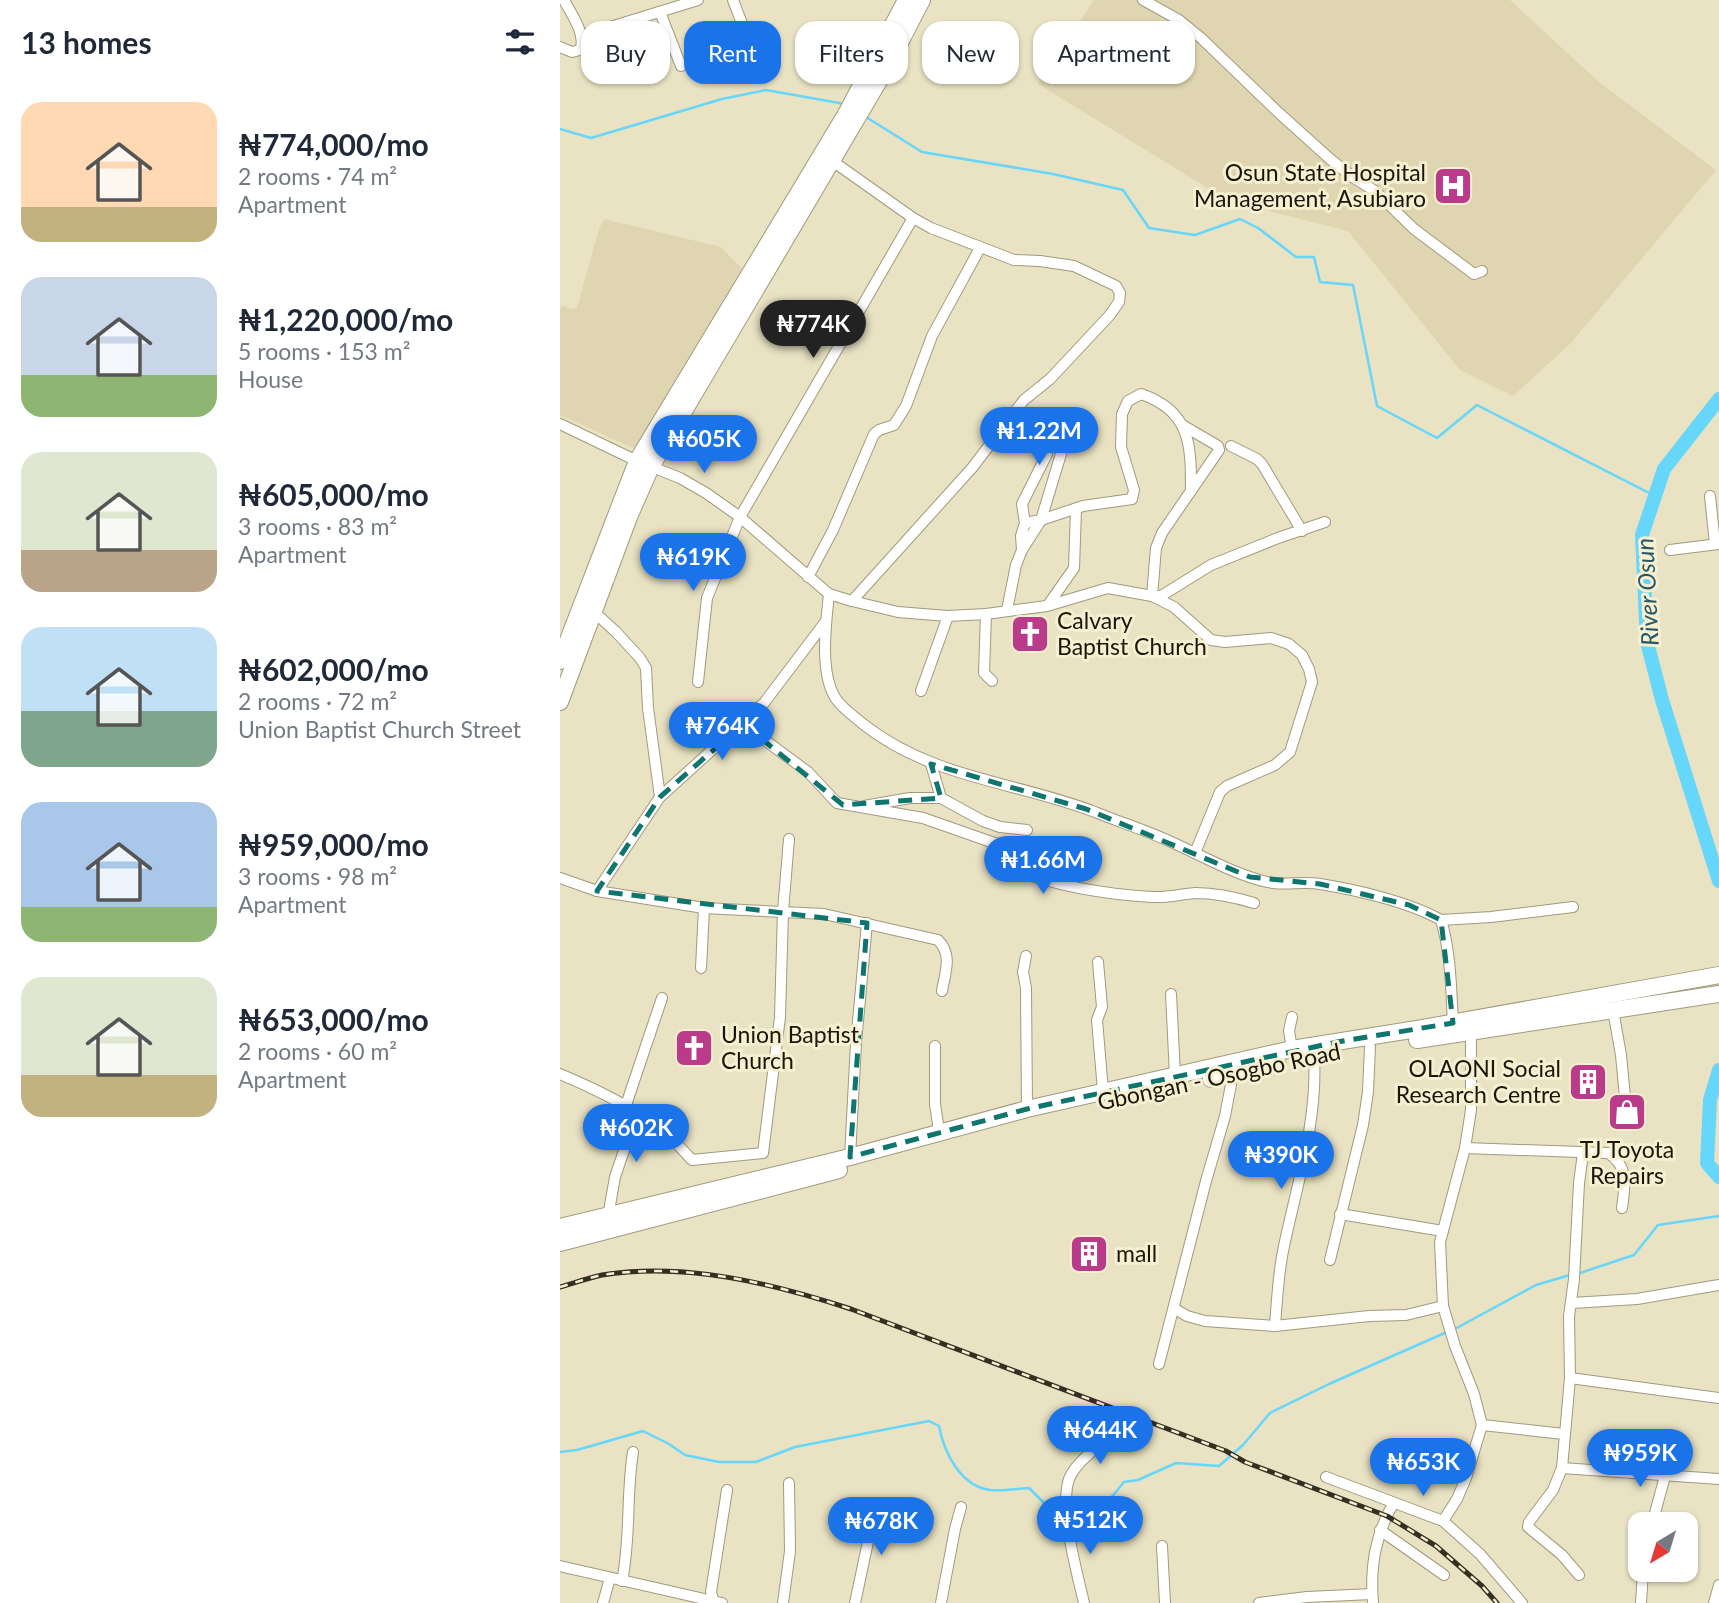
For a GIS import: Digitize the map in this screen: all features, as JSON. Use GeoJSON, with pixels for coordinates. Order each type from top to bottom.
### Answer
{"type":"FeatureCollection","features":[{"type":"Feature","properties":{"kind":"main road"},"geometry":{"type":"LineString","coordinates":[[864,95],[906,0]]}},
{"type":"Feature","properties":{"kind":"main road"},"geometry":{"type":"LineString","coordinates":[[560,661],[644,464],[922,0]]}},
{"type":"Feature","properties":{"kind":"main road"},"geometry":{"type":"LineString","coordinates":[[560,702],[644,464],[831,160],[850,118]]}},
{"type":"Feature","properties":{"kind":"main road","name":"Gbongan - Osogbo Road"},"geometry":{"type":"LineString","coordinates":[[724,1193],[878,1160],[1030,1117],[1314,1056],[1338,1047],[1453,1023],[1719,975]]}},
{"type":"Feature","properties":{"kind":"main road","name":"Gbongan - Osogbo Road"},"geometry":{"type":"LineString","coordinates":[[724,1193],[939,1131],[1292,1049],[1370,1047],[1719,995]]}},
{"type":"Feature","properties":{"kind":"main road"},"geometry":{"type":"LineString","coordinates":[[560,1225],[695,1188],[724,1193]]}},
{"type":"Feature","properties":{"kind":"main road"},"geometry":{"type":"LineString","coordinates":[[560,1225],[724,1193]]}},
{"type":"Feature","properties":{"kind":"main road"},"geometry":{"type":"LineString","coordinates":[[560,1243],[724,1193]]}},
{"type":"Feature","properties":{"kind":"main road"},"geometry":{"type":"LineString","coordinates":[[560,1252],[677,1217],[724,1193]]}},
{"type":"Feature","properties":{"kind":"street"},"geometry":{"type":"LineString","coordinates":[[564,0],[581,34]]}},
{"type":"Feature","properties":{"kind":"street"},"geometry":{"type":"LineString","coordinates":[[631,21],[698,0]]}},
{"type":"Feature","properties":{"kind":"street"},"geometry":{"type":"LineString","coordinates":[[733,0],[741,21]]}},
{"type":"Feature","properties":{"kind":"street"},"geometry":{"type":"LineString","coordinates":[[1143,0],[1179,20],[1201,38],[1279,113],[1354,178],[1375,191],[1414,229],[1474,274],[1482,271]]}},
{"type":"Feature","properties":{"kind":"street"},"geometry":{"type":"LineString","coordinates":[[660,12],[681,66]]}},
{"type":"Feature","properties":{"kind":"street"},"geometry":{"type":"LineString","coordinates":[[560,47],[572,52],[581,49]]}},
{"type":"Feature","properties":{"kind":"street"},"geometry":{"type":"LineString","coordinates":[[831,160],[913,218],[1014,260],[1074,266],[1116,286],[1120,293],[1119,302],[1050,379],[1024,400],[972,468],[852,601]]}},
{"type":"Feature","properties":{"kind":"street"},"geometry":{"type":"LineString","coordinates":[[698,682],[707,598],[740,517],[913,218]]}},
{"type":"Feature","properties":{"kind":"street"},"geometry":{"type":"LineString","coordinates":[[808,578],[833,530],[874,434],[894,425],[902,414],[932,336],[980,248]]}},
{"type":"Feature","properties":{"kind":"street"},"geometry":{"type":"LineString","coordinates":[[1026,523],[1076,509],[1132,499],[1134,495],[1121,447],[1122,414],[1128,401],[1141,394],[1177,415],[1184,426],[1190,455],[1191,492]]}},
{"type":"Feature","properties":{"kind":"street"},"geometry":{"type":"LineString","coordinates":[[560,424],[688,483],[740,517],[829,594],[898,612],[948,616],[986,614],[1047,606],[1108,588],[1161,596],[1211,565],[1325,522]]}},
{"type":"Feature","properties":{"kind":"street"},"geometry":{"type":"LineString","coordinates":[[1152,596],[1156,548],[1162,533],[1219,448],[1184,426]]}},
{"type":"Feature","properties":{"kind":"street"},"geometry":{"type":"LineString","coordinates":[[1007,610],[1016,565],[1041,520],[1064,444],[1075,433]]}},
{"type":"Feature","properties":{"kind":"street"},"geometry":{"type":"LineString","coordinates":[[1231,446],[1260,461],[1302,531]]}},
{"type":"Feature","properties":{"kind":"street"},"geometry":{"type":"LineString","coordinates":[[1022,550],[1021,536],[1026,523],[1022,503],[1046,454]]}},
{"type":"Feature","properties":{"kind":"street"},"geometry":{"type":"LineString","coordinates":[[1670,550],[1717,544],[1710,496]]}},
{"type":"Feature","properties":{"kind":"street"},"geometry":{"type":"LineString","coordinates":[[1047,606],[1074,568],[1076,509]]}},
{"type":"Feature","properties":{"kind":"street"},"geometry":{"type":"LineString","coordinates":[[829,594],[825,651],[835,697],[845,709],[884,741],[931,764],[1086,809],[1269,883],[1320,884],[1409,905],[1441,920],[1573,907]]}},
{"type":"Feature","properties":{"kind":"street"},"geometry":{"type":"LineString","coordinates":[[1152,596],[1174,607],[1211,640],[1225,642],[1271,638],[1289,644],[1302,655],[1312,682],[1290,752],[1275,765],[1227,786],[1220,792],[1195,853]]}},
{"type":"Feature","properties":{"kind":"street"},"geometry":{"type":"LineString","coordinates":[[593,611],[616,632],[646,668],[648,708],[660,797]]}},
{"type":"Feature","properties":{"kind":"street"},"geometry":{"type":"LineString","coordinates":[[986,614],[984,673],[992,681]]}},
{"type":"Feature","properties":{"kind":"street"},"geometry":{"type":"LineString","coordinates":[[920,691],[948,616]]}},
{"type":"Feature","properties":{"kind":"street"},"geometry":{"type":"LineString","coordinates":[[597,891],[660,797],[764,703],[826,621]]}},
{"type":"Feature","properties":{"kind":"street"},"geometry":{"type":"LineString","coordinates":[[743,724],[808,772],[836,803],[923,818],[1000,845],[1010,868],[1043,881],[1155,898],[1196,893],[1225,895],[1254,903]]}},
{"type":"Feature","properties":{"kind":"street"},"geometry":{"type":"LineString","coordinates":[[931,764],[941,798]]}},
{"type":"Feature","properties":{"kind":"street"},"geometry":{"type":"LineString","coordinates":[[859,807],[910,798],[941,798],[983,821],[1000,827],[1027,830]]}},
{"type":"Feature","properties":{"kind":"street"},"geometry":{"type":"LineString","coordinates":[[560,1074],[637,1112],[664,1131],[692,1160],[763,1153],[780,1017],[783,911],[789,839]]}},
{"type":"Feature","properties":{"kind":"street"},"geometry":{"type":"LineString","coordinates":[[560,878],[597,891],[704,908],[824,914],[938,940],[945,948],[948,961],[942,991]]}},
{"type":"Feature","properties":{"kind":"street"},"geometry":{"type":"LineString","coordinates":[[701,968],[704,908]]}},
{"type":"Feature","properties":{"kind":"street"},"geometry":{"type":"LineString","coordinates":[[1441,920],[1448,951],[1453,1023]]}},
{"type":"Feature","properties":{"kind":"street"},"geometry":{"type":"LineString","coordinates":[[850,1157],[856,1043],[867,923]]}},
{"type":"Feature","properties":{"kind":"street"},"geometry":{"type":"LineString","coordinates":[[1026,956],[1023,972],[1026,988],[1027,1109]]}},
{"type":"Feature","properties":{"kind":"street"},"geometry":{"type":"LineString","coordinates":[[1098,962],[1102,1007],[1097,1020],[1103,1091]]}},
{"type":"Feature","properties":{"kind":"street"},"geometry":{"type":"LineString","coordinates":[[1171,994],[1175,1076]]}},
{"type":"Feature","properties":{"kind":"street"},"geometry":{"type":"LineString","coordinates":[[626,1105],[662,998]]}},
{"type":"Feature","properties":{"kind":"street"},"geometry":{"type":"LineString","coordinates":[[1613,1010],[1626,1108]]}},
{"type":"Feature","properties":{"kind":"street"},"geometry":{"type":"LineString","coordinates":[[1292,1017],[1289,1031],[1292,1049]]}},
{"type":"Feature","properties":{"kind":"street"},"geometry":{"type":"LineString","coordinates":[[1443,1521],[1466,1478],[1482,1425],[1443,1306],[1440,1242],[1465,1148],[1471,1110],[1471,1032]]}},
{"type":"Feature","properties":{"kind":"street"},"geometry":{"type":"LineString","coordinates":[[936,1046],[935,1104],[939,1131]]}},
{"type":"Feature","properties":{"kind":"street"},"geometry":{"type":"LineString","coordinates":[[1330,1260],[1363,1125],[1370,1047]]}},
{"type":"Feature","properties":{"kind":"street"},"geometry":{"type":"LineString","coordinates":[[1275,1326],[1282,1253],[1300,1179],[1315,1081],[1314,1056]]}},
{"type":"Feature","properties":{"kind":"street"},"geometry":{"type":"LineString","coordinates":[[1159,1364],[1225,1116],[1233,1074]]}},
{"type":"Feature","properties":{"kind":"street"},"geometry":{"type":"LineString","coordinates":[[609,1211],[615,1177],[637,1112]]}},
{"type":"Feature","properties":{"kind":"street"},"geometry":{"type":"LineString","coordinates":[[1465,1148],[1583,1153],[1602,1151],[1619,1162],[1625,1181],[1622,1208]]}},
{"type":"Feature","properties":{"kind":"street"},"geometry":{"type":"LineString","coordinates":[[1579,1575],[1562,1555],[1528,1527],[1553,1490],[1562,1468],[1570,1378],[1569,1316],[1583,1153]]}},
{"type":"Feature","properties":{"kind":"street"},"geometry":{"type":"LineString","coordinates":[[1340,1214],[1443,1230]]}},
{"type":"Feature","properties":{"kind":"street"},"geometry":{"type":"LineString","coordinates":[[1572,1303],[1637,1299],[1719,1286]]}},
{"type":"Feature","properties":{"kind":"street"},"geometry":{"type":"LineString","coordinates":[[1175,1309],[1205,1321],[1275,1326],[1406,1315],[1443,1306]]}},
{"type":"Feature","properties":{"kind":"street"},"geometry":{"type":"LineString","coordinates":[[1570,1378],[1719,1398]]}},
{"type":"Feature","properties":{"kind":"street"},"geometry":{"type":"LineString","coordinates":[[1482,1425],[1564,1434]]}},
{"type":"Feature","properties":{"kind":"street"},"geometry":{"type":"LineString","coordinates":[[1084,1603],[1066,1515],[1069,1479],[1076,1467],[1124,1427]]}},
{"type":"Feature","properties":{"kind":"street"},"geometry":{"type":"LineString","coordinates":[[622,1581],[627,1560],[629,1475],[633,1452]]}},
{"type":"Feature","properties":{"kind":"street"},"geometry":{"type":"LineString","coordinates":[[1562,1468],[1719,1479]]}},
{"type":"Feature","properties":{"kind":"street"},"geometry":{"type":"LineString","coordinates":[[1655,1512],[1665,1476]]}},
{"type":"Feature","properties":{"kind":"street"},"geometry":{"type":"LineString","coordinates":[[1326,1477],[1443,1521],[1480,1554],[1522,1603]]}},
{"type":"Feature","properties":{"kind":"street"},"geometry":{"type":"LineString","coordinates":[[783,1603],[790,1551],[789,1483]]}},
{"type":"Feature","properties":{"kind":"street"},"geometry":{"type":"LineString","coordinates":[[716,1602],[711,1592],[727,1490]]}},
{"type":"Feature","properties":{"kind":"street"},"geometry":{"type":"LineString","coordinates":[[1259,1603],[1307,1597],[1373,1598],[1373,1553],[1380,1530],[1393,1504]]}},
{"type":"Feature","properties":{"kind":"street"},"geometry":{"type":"LineString","coordinates":[[855,1603],[873,1506]]}},
{"type":"Feature","properties":{"kind":"street"},"geometry":{"type":"LineString","coordinates":[[940,1603],[961,1507]]}},
{"type":"Feature","properties":{"kind":"street"},"geometry":{"type":"LineString","coordinates":[[1380,1530],[1444,1575]]}},
{"type":"Feature","properties":{"kind":"street"},"geometry":{"type":"LineString","coordinates":[[1162,1546],[1165,1603]]}},
{"type":"Feature","properties":{"kind":"street"},"geometry":{"type":"LineString","coordinates":[[560,1566],[679,1598],[716,1602]]}},
{"type":"Feature","properties":{"kind":"street"},"geometry":{"type":"LineString","coordinates":[[603,1603],[610,1578]]}},
{"type":"Feature","properties":{"kind":"street"},"geometry":{"type":"LineString","coordinates":[[1641,1603],[1642,1582]]}},
{"type":"Feature","properties":{"kind":"street"},"geometry":{"type":"LineString","coordinates":[[1714,1603],[1719,1585]]}},
{"type":"Feature","properties":{"kind":"highlighted area"},"geometry":{"type":"Polygon","coordinates":[[[743,724],[843,805],[941,798],[931,764],[1086,809],[1250,877],[1320,884],[1409,905],[1441,920],[1453,1023],[1337,1042],[1027,1109],[850,1157],[867,923],[597,891],[660,797],[743,724]]]}},
{"type":"Feature","properties":{"kind":"shaded area","name":"Osun State Hospital Management, Asubiaro"},"geometry":{"type":"Polygon","coordinates":[[[1094,0],[1510,0],[1599,82],[1716,170],[1570,344],[1513,396],[1460,370],[1348,231],[1229,201],[1038,84],[1195,84],[1195,21],[1080,21],[1094,0]]]}},
{"type":"Feature","properties":{"kind":"shaded area"},"geometry":{"type":"Polygon","coordinates":[[[604,219],[721,247],[742,269],[641,446],[633,448],[560,415],[560,310],[562,305],[577,308],[604,219]]]}},
{"type":"Feature","properties":{"kind":"waterway"},"geometry":{"type":"LineString","coordinates":[[560,129],[591,138],[722,99],[766,90],[845,104]]}},
{"type":"Feature","properties":{"kind":"waterway"},"geometry":{"type":"LineString","coordinates":[[866,117],[922,152],[1053,174],[1123,190],[1149,228],[1195,235],[1240,219],[1258,228],[1296,257],[1314,257],[1320,282],[1353,285],[1377,406],[1437,438],[1477,405],[1655,496]]}},
{"type":"Feature","properties":{"kind":"waterway","name":"River Osun"},"geometry":{"type":"LineString","coordinates":[[1719,399],[1664,469],[1642,535],[1647,642],[1662,700],[1719,881]]}},
{"type":"Feature","properties":{"kind":"waterway","name":"River Osun"},"geometry":{"type":"LineString","coordinates":[[1719,1070],[1710,1100],[1707,1163],[1719,1177]]}},
{"type":"Feature","properties":{"kind":"waterway"},"geometry":{"type":"LineString","coordinates":[[1577,1274],[1634,1255],[1658,1225],[1719,1216]]}},
{"type":"Feature","properties":{"kind":"waterway"},"geometry":{"type":"LineString","coordinates":[[1453,1330],[1536,1285],[1570,1275]]}},
{"type":"Feature","properties":{"kind":"waterway"},"geometry":{"type":"LineString","coordinates":[[1070,1514],[1096,1510],[1108,1501],[1124,1482],[1138,1480],[1176,1463],[1219,1466],[1243,1445],[1270,1413],[1447,1332]]}},
{"type":"Feature","properties":{"kind":"waterway"},"geometry":{"type":"LineString","coordinates":[[560,1452],[577,1450],[643,1431],[685,1455],[719,1462],[756,1462],[795,1447],[929,1421],[939,1426],[949,1457],[970,1482],[990,1490],[1029,1488],[1053,1512],[1063,1513]]}},
{"type":"Feature","properties":{"kind":"railway"},"geometry":{"type":"LineString","coordinates":[[560,1287],[602,1275],[665,1271],[697,1273],[759,1283],[851,1309],[1226,1451],[1245,1462],[1387,1516],[1436,1546],[1482,1586],[1497,1603]]}},
{"type":"Feature","properties":{"kind":"place","name":"Osun State Hospital Management, Asubiaro"},"geometry":{"type":"Point","coordinates":[1453,186]}},
{"type":"Feature","properties":{"kind":"place","name":"Calvary Baptist Church"},"geometry":{"type":"Point","coordinates":[1030,634]}},
{"type":"Feature","properties":{"kind":"place","name":"Union Baptist Church"},"geometry":{"type":"Point","coordinates":[694,1048]}},
{"type":"Feature","properties":{"kind":"place","name":"OLAONI Social Research Centre"},"geometry":{"type":"Point","coordinates":[1588,1082]}},
{"type":"Feature","properties":{"kind":"place","name":"TJ Toyota Repairs"},"geometry":{"type":"Point","coordinates":[1627,1112]}},
{"type":"Feature","properties":{"kind":"place","name":"mall"},"geometry":{"type":"Point","coordinates":[1089,1254]}}]}
